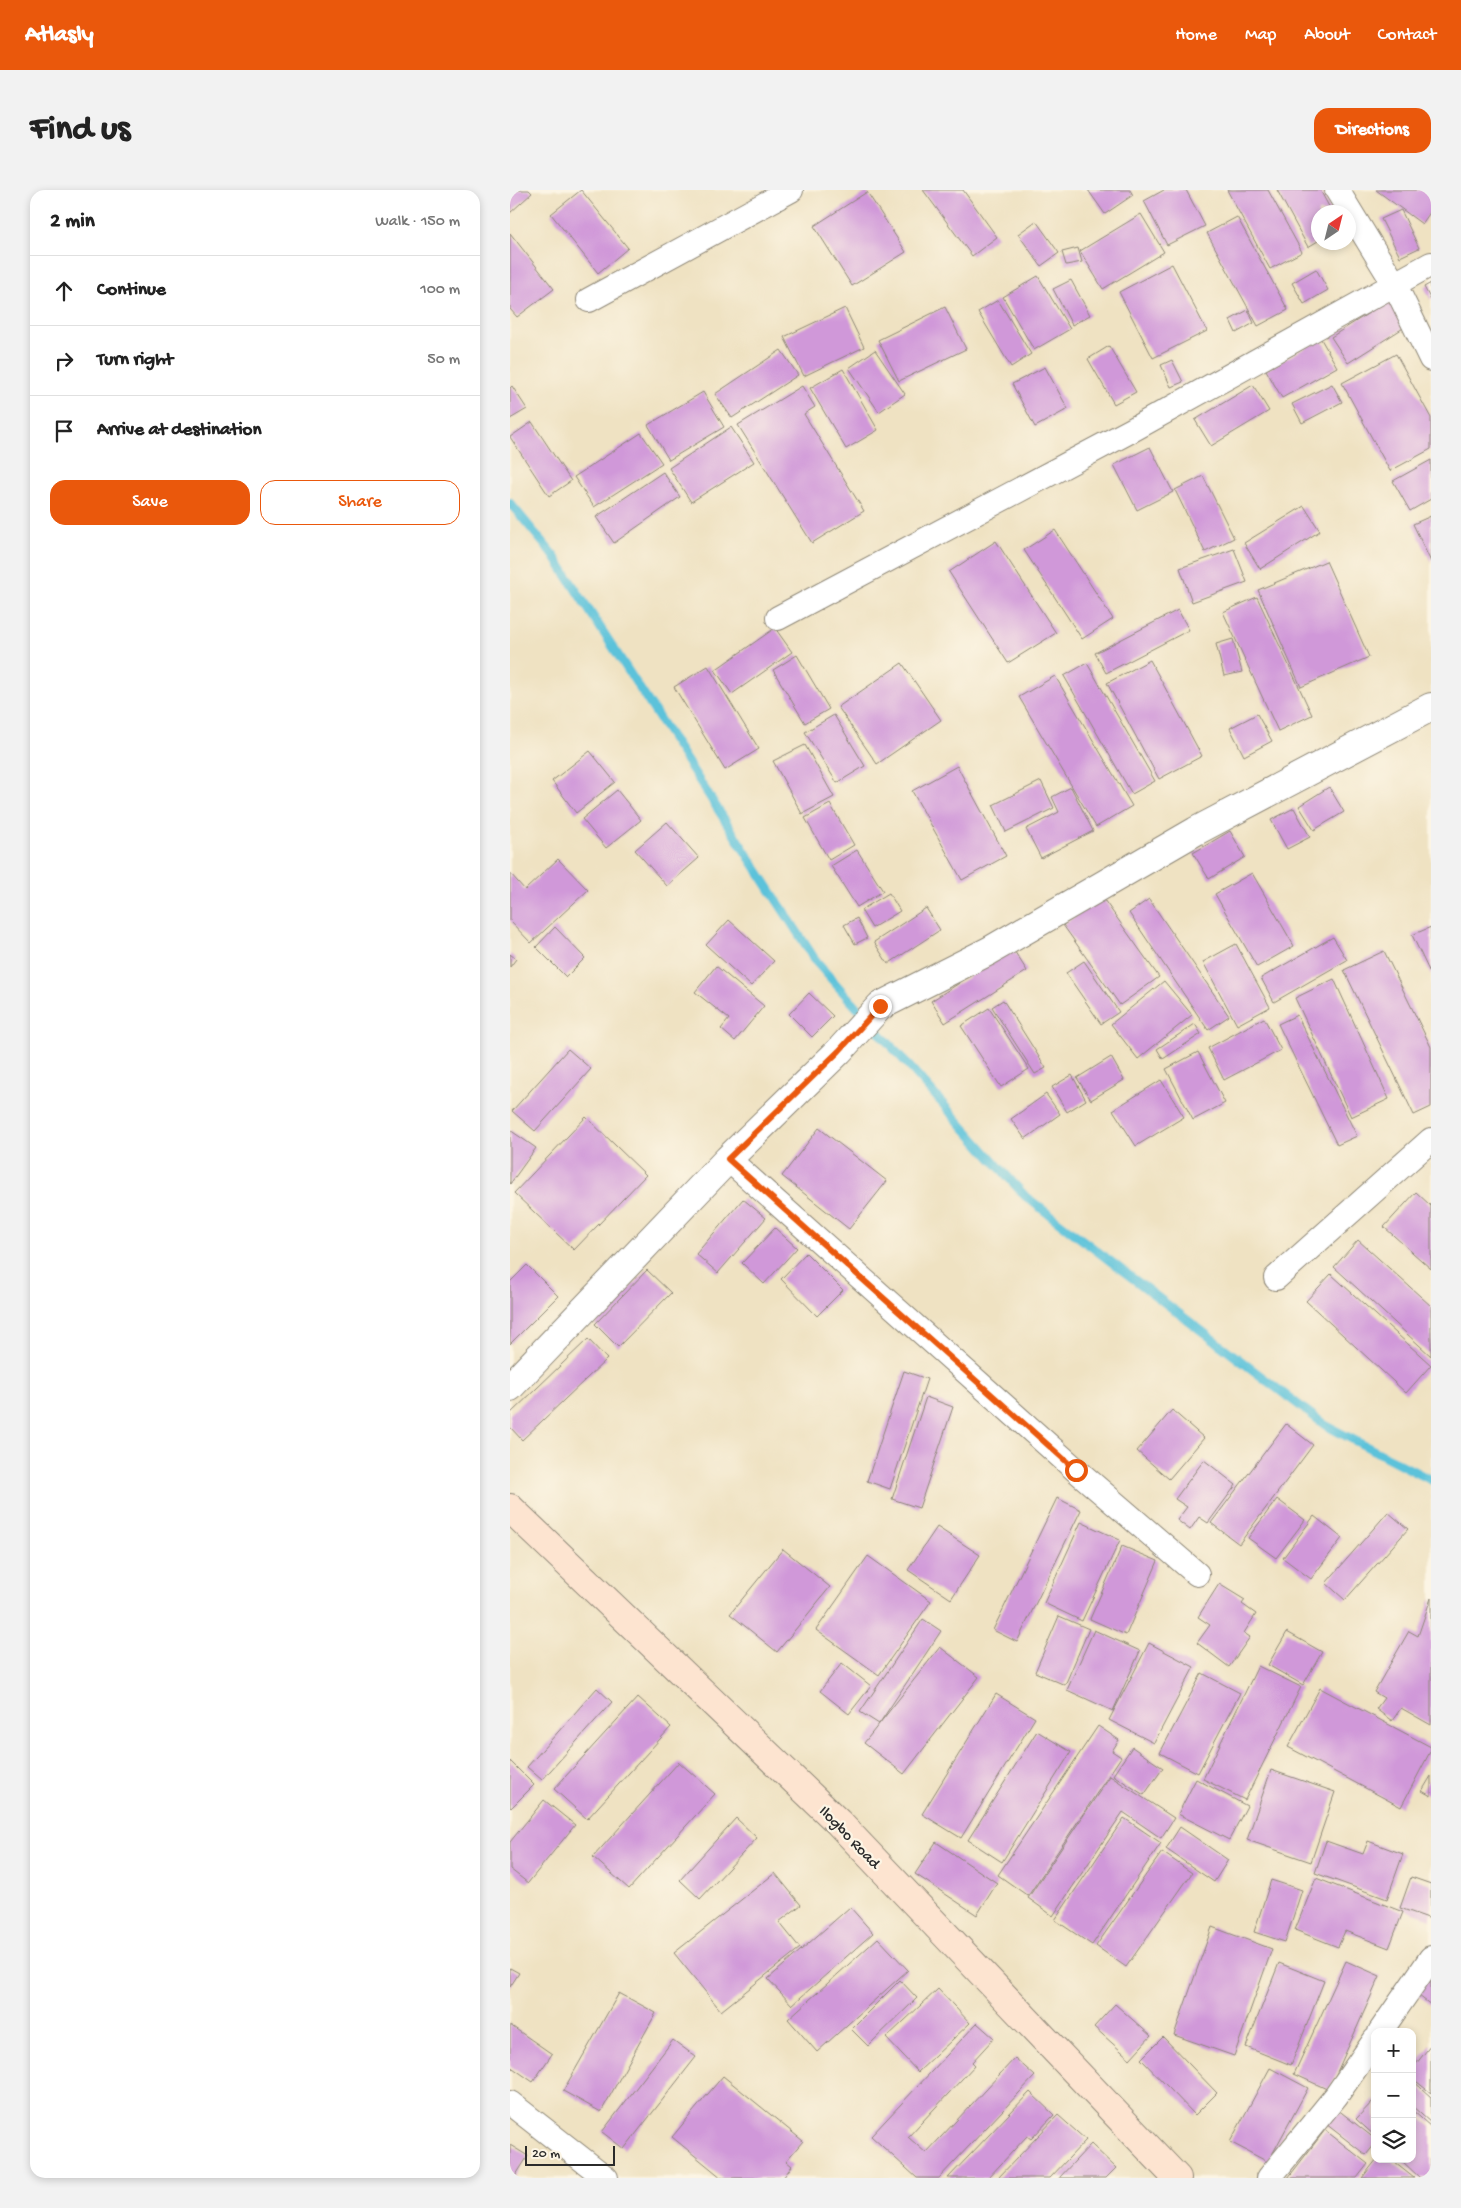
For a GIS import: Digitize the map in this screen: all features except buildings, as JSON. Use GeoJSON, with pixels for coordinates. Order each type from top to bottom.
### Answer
{"type":"FeatureCollection","features":[{"type":"Feature","properties":{"kind":"main road","name":"Ilogbo Road"},"geometry":{"type":"LineString","coordinates":[[510,1508],[838,1822],[1176,2178]]}},
{"type":"Feature","properties":{"kind":"street"},"geometry":{"type":"LineString","coordinates":[[589,300],[791,190]]}},
{"type":"Feature","properties":{"kind":"street"},"geometry":{"type":"LineString","coordinates":[[1338,190],[1395,285],[1431,359]]}},
{"type":"Feature","properties":{"kind":"street"},"geometry":{"type":"LineString","coordinates":[[778,618],[1132,430],[1431,264]]}},
{"type":"Feature","properties":{"kind":"street"},"geometry":{"type":"LineString","coordinates":[[510,1387],[728,1159],[839,1051],[880,1006],[989,951],[1196,831],[1431,707]]}},
{"type":"Feature","properties":{"kind":"street"},"geometry":{"type":"LineString","coordinates":[[1276,1278],[1431,1140]]}},
{"type":"Feature","properties":{"kind":"street"},"geometry":{"type":"LineString","coordinates":[[728,1159],[1076,1470],[1197,1574]]}},
{"type":"Feature","properties":{"kind":"street"},"geometry":{"type":"LineString","coordinates":[[1383,2028],[1431,1958]]}},
{"type":"Feature","properties":{"kind":"street"},"geometry":{"type":"LineString","coordinates":[[1269,2178],[1336,2096],[1371,2046]]}},
{"type":"Feature","properties":{"kind":"street"},"geometry":{"type":"LineString","coordinates":[[510,2103],[606,2178]]}},
{"type":"Feature","properties":{"kind":"waterway"},"geometry":{"type":"LineString","coordinates":[[510,503],[554,556],[818,964],[1025,1196],[1325,1425],[1431,1480]]}},
{"type":"Feature","properties":{"kind":"route"},"geometry":{"type":"LineString","coordinates":[[880,1006],[839,1051],[728,1159],[1076,1470]]}}]}
